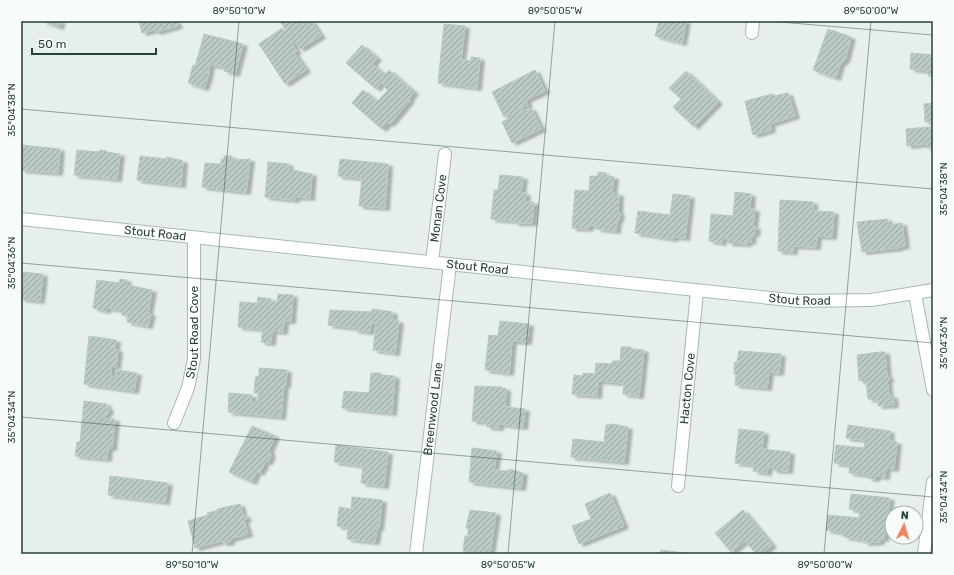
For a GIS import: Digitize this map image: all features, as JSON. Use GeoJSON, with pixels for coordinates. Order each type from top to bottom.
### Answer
{"type":"FeatureCollection","features":[{"type":"Feature","properties":{"kind":"street","name":"Monan Cove"},"geometry":{"type":"LineString","coordinates":[[432,262],[445,154]]}},
{"type":"Feature","properties":{"kind":"street","name":"Stout Road"},"geometry":{"type":"LineString","coordinates":[[21,219],[799,301],[836,302],[871,300],[933,290]]}},
{"type":"Feature","properties":{"kind":"street","name":"Stout Road Cove"},"geometry":{"type":"LineString","coordinates":[[174,423],[188,388],[194,359],[194,238]]}},
{"type":"Feature","properties":{"kind":"street","name":"Breenwood Lane"},"geometry":{"type":"LineString","coordinates":[[416,554],[450,264]]}},
{"type":"Feature","properties":{"kind":"street","name":"Hacton Cove"},"geometry":{"type":"LineString","coordinates":[[678,486],[697,291]]}},
{"type":"Feature","properties":{"kind":"street"},"geometry":{"type":"LineString","coordinates":[[915,294],[933,390]]}},
{"type":"Feature","properties":{"kind":"street"},"geometry":{"type":"LineString","coordinates":[[924,554],[933,482]]}},
{"type":"Feature","properties":{"kind":"building"},"geometry":{"type":"Polygon","coordinates":[[[42,21],[61,21],[59,27],[42,21]]]}},
{"type":"Feature","properties":{"kind":"building"},"geometry":{"type":"Polygon","coordinates":[[[139,21],[176,21],[178,26],[156,32],[155,30],[142,33],[139,21]]]}},
{"type":"Feature","properties":{"kind":"building"},"geometry":{"type":"Polygon","coordinates":[[[285,21],[311,21],[321,36],[300,49],[296,43],[293,46],[297,51],[294,53],[306,70],[285,84],[259,44],[282,28],[285,32],[286,31],[281,23],[285,21]]]}},
{"type":"Feature","properties":{"kind":"building"},"geometry":{"type":"Polygon","coordinates":[[[659,21],[686,21],[682,43],[655,36],[659,21]]]}},
{"type":"Feature","properties":{"kind":"building"},"geometry":{"type":"Polygon","coordinates":[[[444,24],[465,26],[461,60],[471,61],[471,57],[480,58],[477,88],[438,83],[444,24]]]}},
{"type":"Feature","properties":{"kind":"building"},"geometry":{"type":"Polygon","coordinates":[[[828,29],[851,37],[845,60],[840,64],[836,78],[813,70],[828,29]]]}},
{"type":"Feature","properties":{"kind":"building"},"geometry":{"type":"Polygon","coordinates":[[[204,34],[243,44],[235,74],[224,71],[225,67],[210,65],[204,88],[188,83],[193,65],[195,66],[204,34]]]}},
{"type":"Feature","properties":{"kind":"building"},"geometry":{"type":"Polygon","coordinates":[[[362,45],[377,58],[372,64],[385,75],[389,70],[414,92],[409,99],[410,100],[390,124],[388,123],[382,129],[352,103],[363,90],[377,102],[388,90],[381,83],[376,89],[346,63],[362,45]]]}},
{"type":"Feature","properties":{"kind":"building"},"geometry":{"type":"Polygon","coordinates":[[[911,53],[933,55],[933,76],[928,76],[929,71],[910,69],[911,53]]]}},
{"type":"Feature","properties":{"kind":"building"},"geometry":{"type":"Polygon","coordinates":[[[535,70],[545,91],[526,100],[528,105],[521,108],[523,111],[531,108],[541,129],[512,143],[502,122],[511,117],[509,114],[504,117],[492,92],[535,70]]]}},
{"type":"Feature","properties":{"kind":"building"},"geometry":{"type":"Polygon","coordinates":[[[686,71],[718,102],[694,127],[673,107],[681,99],[669,88],[686,71]]]}},
{"type":"Feature","properties":{"kind":"building"},"geometry":{"type":"Polygon","coordinates":[[[788,93],[795,116],[770,124],[771,130],[753,135],[745,101],[773,94],[774,96],[788,93]]]}},
{"type":"Feature","properties":{"kind":"building"},"geometry":{"type":"Polygon","coordinates":[[[933,103],[933,122],[925,122],[924,104],[933,103]]]}},
{"type":"Feature","properties":{"kind":"building"},"geometry":{"type":"Polygon","coordinates":[[[933,128],[933,148],[927,148],[927,144],[907,146],[906,129],[933,128]]]}},
{"type":"Feature","properties":{"kind":"building"},"geometry":{"type":"Polygon","coordinates":[[[21,145],[60,149],[58,173],[21,170],[21,145]]]}},
{"type":"Feature","properties":{"kind":"building"},"geometry":{"type":"Polygon","coordinates":[[[77,150],[99,152],[100,150],[120,154],[117,179],[74,175],[77,150]]]}},
{"type":"Feature","properties":{"kind":"building"},"geometry":{"type":"Polygon","coordinates":[[[140,156],[166,159],[167,157],[183,161],[181,185],[137,180],[140,156]]]}},
{"type":"Feature","properties":{"kind":"building"},"geometry":{"type":"Polygon","coordinates":[[[224,156],[232,156],[231,159],[236,160],[250,159],[246,192],[202,187],[205,163],[221,164],[221,159],[224,160],[224,156]]]}},
{"type":"Feature","properties":{"kind":"building"},"geometry":{"type":"Polygon","coordinates":[[[340,159],[388,164],[385,208],[359,206],[362,178],[338,176],[340,159]]]}},
{"type":"Feature","properties":{"kind":"building"},"geometry":{"type":"Polygon","coordinates":[[[268,162],[289,164],[288,169],[312,174],[310,198],[295,197],[295,200],[265,197],[268,162]]]}},
{"type":"Feature","properties":{"kind":"building"},"geometry":{"type":"Polygon","coordinates":[[[598,172],[606,173],[606,176],[614,177],[612,193],[619,194],[618,213],[620,213],[619,220],[617,220],[616,231],[597,229],[597,226],[589,225],[588,229],[572,228],[575,190],[589,191],[590,176],[598,176],[598,172]]]}},
{"type":"Feature","properties":{"kind":"building"},"geometry":{"type":"Polygon","coordinates":[[[500,175],[523,177],[521,193],[526,193],[525,202],[534,202],[532,223],[515,223],[515,221],[491,219],[494,190],[498,190],[500,175]]]}},
{"type":"Feature","properties":{"kind":"building"},"geometry":{"type":"Polygon","coordinates":[[[735,192],[751,194],[750,209],[755,209],[753,227],[756,227],[755,234],[752,234],[751,242],[747,241],[747,244],[728,243],[729,239],[722,238],[722,243],[709,241],[711,214],[733,216],[735,192]]]}},
{"type":"Feature","properties":{"kind":"building"},"geometry":{"type":"Polygon","coordinates":[[[673,194],[690,196],[685,238],[674,237],[673,239],[635,233],[638,211],[670,215],[673,194]]]}},
{"type":"Feature","properties":{"kind":"building"},"geometry":{"type":"Polygon","coordinates":[[[780,200],[813,202],[813,211],[834,212],[832,237],[817,236],[816,247],[793,246],[793,252],[778,251],[780,200]]]}},
{"type":"Feature","properties":{"kind":"building"},"geometry":{"type":"Polygon","coordinates":[[[888,219],[888,225],[902,223],[905,246],[862,252],[857,222],[888,219]]]}},
{"type":"Feature","properties":{"kind":"building"},"geometry":{"type":"Polygon","coordinates":[[[21,272],[43,274],[40,301],[21,299],[21,272]]]}},
{"type":"Feature","properties":{"kind":"building"},"geometry":{"type":"Polygon","coordinates":[[[120,279],[127,280],[126,285],[152,290],[148,313],[151,314],[148,326],[127,322],[128,316],[122,315],[120,310],[107,308],[106,311],[93,308],[97,280],[119,283],[120,279]]]}},
{"type":"Feature","properties":{"kind":"building"},"geometry":{"type":"Polygon","coordinates":[[[278,294],[293,295],[291,321],[284,321],[283,332],[272,331],[271,343],[261,342],[263,329],[238,327],[240,302],[257,303],[258,297],[271,299],[271,302],[277,303],[278,294]]]}},
{"type":"Feature","properties":{"kind":"building"},"geometry":{"type":"Polygon","coordinates":[[[372,309],[393,312],[392,320],[399,321],[395,353],[373,350],[376,323],[371,323],[370,331],[368,332],[354,330],[354,328],[328,325],[330,310],[372,312],[372,309]]]}},
{"type":"Feature","properties":{"kind":"building"},"geometry":{"type":"Polygon","coordinates":[[[500,321],[529,324],[527,342],[512,341],[509,373],[485,370],[489,335],[498,336],[500,321]]]}},
{"type":"Feature","properties":{"kind":"building"},"geometry":{"type":"Polygon","coordinates":[[[89,336],[116,340],[115,349],[118,350],[116,367],[111,366],[111,376],[116,377],[117,370],[137,373],[134,391],[84,384],[89,336]]]}},
{"type":"Feature","properties":{"kind":"building"},"geometry":{"type":"Polygon","coordinates":[[[621,347],[631,347],[631,349],[644,350],[639,396],[623,394],[624,383],[598,381],[597,396],[572,394],[574,375],[583,376],[583,373],[595,374],[596,363],[612,364],[612,361],[620,361],[621,347]]]}},
{"type":"Feature","properties":{"kind":"building"},"geometry":{"type":"Polygon","coordinates":[[[739,351],[781,354],[779,373],[769,372],[767,388],[735,385],[736,374],[734,374],[734,365],[735,362],[737,362],[739,351]]]}},
{"type":"Feature","properties":{"kind":"building"},"geometry":{"type":"Polygon","coordinates":[[[885,352],[887,377],[889,376],[889,380],[887,380],[889,396],[893,396],[894,405],[878,406],[878,400],[868,399],[866,380],[859,381],[857,355],[885,352]]]}},
{"type":"Feature","properties":{"kind":"building"},"geometry":{"type":"Polygon","coordinates":[[[259,368],[287,370],[281,417],[228,412],[229,393],[252,395],[251,402],[256,403],[259,393],[254,393],[255,380],[256,376],[259,377],[259,368]]]}},
{"type":"Feature","properties":{"kind":"building"},"geometry":{"type":"Polygon","coordinates":[[[371,373],[381,373],[381,375],[395,376],[392,413],[342,408],[344,391],[369,393],[371,373]]]}},
{"type":"Feature","properties":{"kind":"building"},"geometry":{"type":"Polygon","coordinates":[[[475,386],[501,387],[506,389],[505,407],[525,409],[523,427],[499,424],[499,428],[487,427],[487,422],[472,421],[475,386]]]}},
{"type":"Feature","properties":{"kind":"building"},"geometry":{"type":"Polygon","coordinates":[[[84,401],[107,404],[106,408],[109,408],[105,419],[115,419],[112,448],[108,448],[107,459],[75,456],[77,442],[80,442],[84,401]]]}},
{"type":"Feature","properties":{"kind":"building"},"geometry":{"type":"Polygon","coordinates":[[[612,424],[628,427],[624,462],[571,457],[573,439],[604,442],[606,425],[612,424]]]}},
{"type":"Feature","properties":{"kind":"building"},"geometry":{"type":"Polygon","coordinates":[[[848,425],[890,431],[889,441],[897,442],[894,469],[886,468],[885,477],[876,476],[875,479],[868,478],[868,475],[849,473],[850,465],[834,463],[836,445],[864,448],[865,440],[846,438],[848,425]]]}},
{"type":"Feature","properties":{"kind":"building"},"geometry":{"type":"Polygon","coordinates":[[[252,426],[275,436],[269,450],[271,455],[268,462],[264,462],[260,473],[257,471],[252,482],[229,472],[252,426]]]}},
{"type":"Feature","properties":{"kind":"building"},"geometry":{"type":"Polygon","coordinates":[[[739,429],[764,432],[762,449],[790,452],[788,471],[773,470],[773,467],[768,467],[767,473],[753,471],[754,465],[735,463],[739,429]]]}},
{"type":"Feature","properties":{"kind":"building"},"geometry":{"type":"Polygon","coordinates":[[[336,445],[388,452],[384,486],[361,483],[363,466],[334,462],[336,445]]]}},
{"type":"Feature","properties":{"kind":"building"},"geometry":{"type":"Polygon","coordinates":[[[472,448],[497,451],[494,470],[508,471],[509,469],[523,473],[521,488],[469,482],[472,448]]]}},
{"type":"Feature","properties":{"kind":"building"},"geometry":{"type":"Polygon","coordinates":[[[110,476],[168,483],[165,502],[108,495],[110,476]]]}},
{"type":"Feature","properties":{"kind":"building"},"geometry":{"type":"Polygon","coordinates":[[[610,493],[624,526],[579,544],[572,526],[591,519],[585,504],[610,493]]]}},
{"type":"Feature","properties":{"kind":"building"},"geometry":{"type":"Polygon","coordinates":[[[851,494],[890,498],[889,505],[884,505],[884,539],[880,538],[880,542],[864,543],[864,540],[844,537],[844,533],[826,530],[828,515],[859,518],[860,510],[849,509],[851,494]]]}},
{"type":"Feature","properties":{"kind":"building"},"geometry":{"type":"Polygon","coordinates":[[[352,497],[382,500],[379,528],[377,528],[375,542],[347,539],[348,527],[337,526],[339,507],[351,509],[352,497]]]}},
{"type":"Feature","properties":{"kind":"building"},"geometry":{"type":"Polygon","coordinates":[[[240,504],[243,516],[245,515],[247,519],[244,520],[248,534],[230,539],[230,542],[224,543],[221,541],[195,548],[188,521],[208,515],[207,513],[217,512],[217,509],[240,504]]]}},
{"type":"Feature","properties":{"kind":"building"},"geometry":{"type":"Polygon","coordinates":[[[470,510],[496,513],[490,554],[463,551],[465,536],[468,536],[468,528],[466,528],[470,510]]]}},
{"type":"Feature","properties":{"kind":"building"},"geometry":{"type":"Polygon","coordinates":[[[743,510],[772,545],[761,554],[756,554],[745,541],[731,552],[715,533],[743,510]]]}},
{"type":"Feature","properties":{"kind":"building"},"geometry":{"type":"Polygon","coordinates":[[[661,550],[692,554],[660,554],[661,550]]]}}]}
